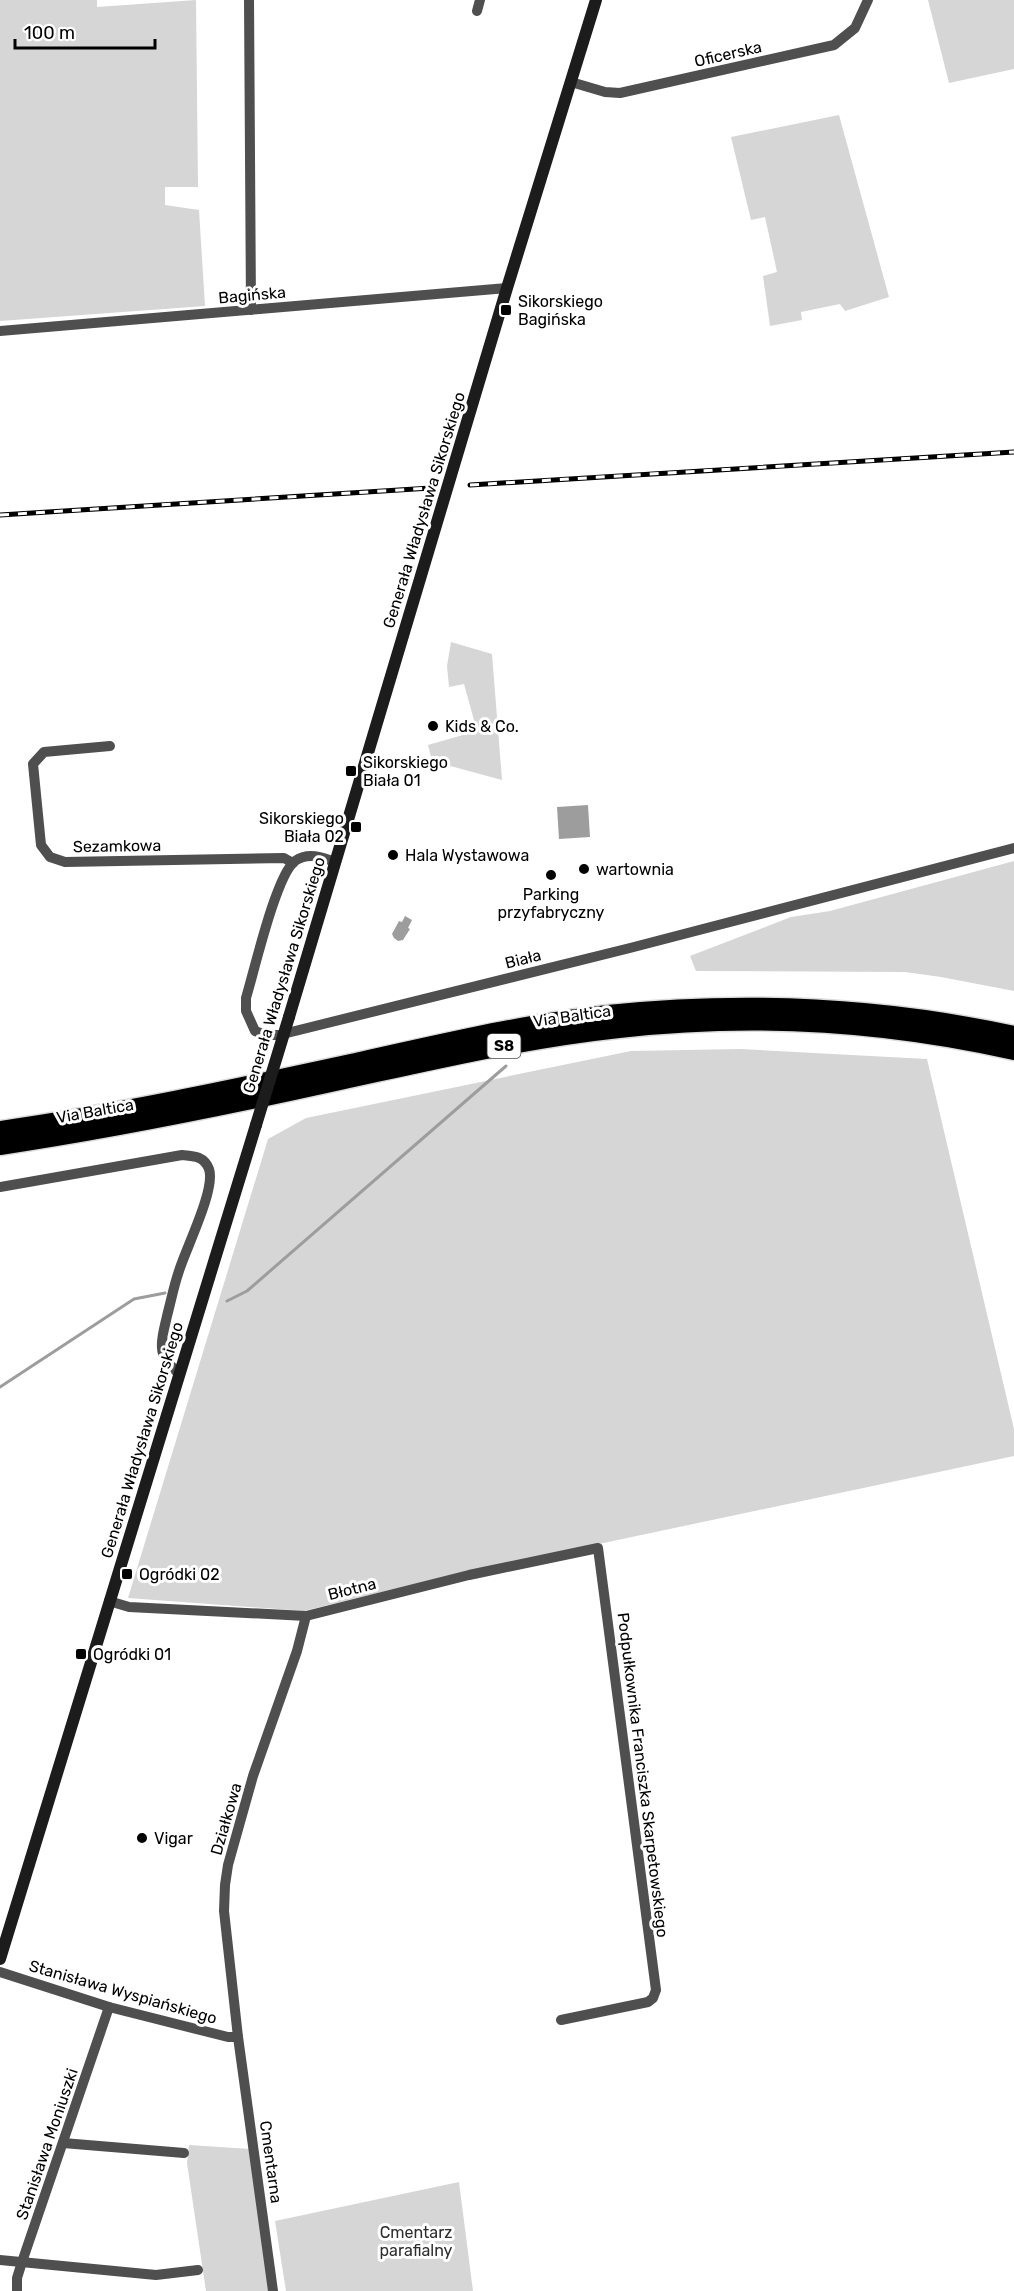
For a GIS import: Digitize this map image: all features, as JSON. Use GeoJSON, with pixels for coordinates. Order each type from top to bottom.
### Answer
{"type":"FeatureCollection","features":[{"type":"Feature","properties":{"kind":"highway","name":"Via Baltica"},"geometry":{"type":"LineString","coordinates":[[0,1130],[125,1110],[228,1090],[516,1028],[626,1013],[720,1007],[817,1008],[904,1016],[1014,1035]]}},
{"type":"Feature","properties":{"kind":"highway","name":"Via Baltica"},"geometry":{"type":"LineString","coordinates":[[0,1146],[179,1115],[503,1046],[629,1028],[720,1022],[792,1022],[924,1034],[1014,1051]]}},
{"type":"Feature","properties":{"kind":"street"},"geometry":{"type":"LineString","coordinates":[[249,0],[251,310]]}},
{"type":"Feature","properties":{"kind":"street","name":"Generała Władysława Sikorskiego"},"geometry":{"type":"LineString","coordinates":[[0,1959],[289,1017],[507,288],[596,0]]}},
{"type":"Feature","properties":{"kind":"street","name":"Oficerska"},"geometry":{"type":"LineString","coordinates":[[572,82],[605,92],[620,93],[834,45],[855,28],[868,0]]}},
{"type":"Feature","properties":{"kind":"street","name":"Bagińska"},"geometry":{"type":"LineString","coordinates":[[0,331],[507,288]]}},
{"type":"Feature","properties":{"kind":"street","name":"Sezamkowa"},"geometry":{"type":"LineString","coordinates":[[110,746],[44,752],[33,764],[40,845],[50,857],[65,862],[284,858],[293,863]]}},
{"type":"Feature","properties":{"kind":"street","name":"Biała"},"geometry":{"type":"LineString","coordinates":[[293,863],[274,904],[246,998],[249,1022],[255,1031],[265,1035],[279,1035],[619,951],[1014,848]]}},
{"type":"Feature","properties":{"kind":"street"},"geometry":{"type":"LineString","coordinates":[[293,863],[303,857],[316,855],[335,862]]}},
{"type":"Feature","properties":{"kind":"street"},"geometry":{"type":"LineString","coordinates":[[0,1186],[30,1183],[182,1155],[196,1156],[205,1162],[210,1180],[203,1207],[179,1270],[162,1335],[161,1349],[165,1359],[179,1374]]}},
{"type":"Feature","properties":{"kind":"street","name":"Błotna"},"geometry":{"type":"LineString","coordinates":[[109,1601],[129,1607],[306,1616],[469,1575],[598,1548]]}},
{"type":"Feature","properties":{"kind":"street","name":"Podpułkownika Franciszka Skarpetowskiego"},"geometry":{"type":"LineString","coordinates":[[561,2020],[648,2002],[653,1998],[656,1990],[598,1548]]}},
{"type":"Feature","properties":{"kind":"street","name":"Działkowa"},"geometry":{"type":"LineString","coordinates":[[238,2037],[224,1911],[228,1865],[254,1776],[297,1651],[306,1616]]}},
{"type":"Feature","properties":{"kind":"street","name":"Stanisława Wyspiańskiego"},"geometry":{"type":"LineString","coordinates":[[0,1972],[109,2007],[228,2037],[238,2037]]}},
{"type":"Feature","properties":{"kind":"street","name":"Stanisława Moniuszki"},"geometry":{"type":"LineString","coordinates":[[17,2291],[17,2278],[22,2262],[109,2007]]}},
{"type":"Feature","properties":{"kind":"street","name":"Cmentarna"},"geometry":{"type":"LineString","coordinates":[[238,2037],[273,2291]]}},
{"type":"Feature","properties":{"kind":"street"},"geometry":{"type":"LineString","coordinates":[[63,2143],[184,2153]]}},
{"type":"Feature","properties":{"kind":"street"},"geometry":{"type":"LineString","coordinates":[[0,2260],[156,2275],[198,2270]]}},
{"type":"Feature","properties":{"kind":"green space"},"geometry":{"type":"Polygon","coordinates":[[[0,0],[97,0],[97,7],[196,0],[198,187],[165,187],[165,205],[199,210],[205,306],[0,321],[0,0]]]}},
{"type":"Feature","properties":{"kind":"green space"},"geometry":{"type":"Polygon","coordinates":[[[928,0],[1014,0],[1014,69],[949,83],[928,0]]]}},
{"type":"Feature","properties":{"kind":"green space"},"geometry":{"type":"Polygon","coordinates":[[[839,115],[889,297],[845,311],[840,304],[801,312],[802,320],[770,326],[763,276],[777,272],[765,217],[751,220],[731,137],[839,115]]]}},
{"type":"Feature","properties":{"kind":"green space"},"geometry":{"type":"Polygon","coordinates":[[[451,642],[492,654],[502,780],[432,761],[428,745],[477,731],[464,684],[449,687],[447,666],[451,642]]]}},
{"type":"Feature","properties":{"kind":"green space"},"geometry":{"type":"Polygon","coordinates":[[[1014,861],[1014,991],[905,972],[696,971],[690,956],[791,917],[830,911],[1014,861]]]}},
{"type":"Feature","properties":{"kind":"green space"},"geometry":{"type":"Polygon","coordinates":[[[741,1049],[927,1059],[1014,1429],[1014,1456],[443,1577],[304,1611],[128,1598],[268,1139],[306,1118],[631,1051],[741,1049]]]}},
{"type":"Feature","properties":{"kind":"green space"},"geometry":{"type":"Polygon","coordinates":[[[189,2145],[250,2149],[269,2291],[206,2291],[187,2163],[189,2145]]]}},
{"type":"Feature","properties":{"kind":"green space","name":"Cmentarz parafialny"},"geometry":{"type":"Polygon","coordinates":[[[459,2182],[473,2291],[286,2291],[275,2221],[459,2182]]]}},
{"type":"Feature","properties":{"kind":"shaded area"},"geometry":{"type":"Polygon","coordinates":[[[588,805],[590,837],[559,839],[557,807],[588,805]]]}},
{"type":"Feature","properties":{"kind":"shaded area"},"geometry":{"type":"Polygon","coordinates":[[[405,916],[412,920],[408,928],[410,929],[403,940],[398,941],[392,934],[399,921],[402,922],[405,916]]]}},
{"type":"Feature","properties":{"kind":"waterway"},"geometry":{"type":"LineString","coordinates":[[227,1301],[247,1291],[506,1066]]}},
{"type":"Feature","properties":{"kind":"waterway"},"geometry":{"type":"LineString","coordinates":[[0,1387],[134,1299],[165,1293]]}},
{"type":"Feature","properties":{"kind":"railway"},"geometry":{"type":"LineString","coordinates":[[470,485],[1014,452]]}},
{"type":"Feature","properties":{"kind":"railway"},"geometry":{"type":"LineString","coordinates":[[0,515],[431,488]]}},
{"type":"Feature","properties":{"kind":"place","name":"Sikorskiego Bagińska"},"geometry":{"type":"Point","coordinates":[506,310]}},
{"type":"Feature","properties":{"kind":"place","name":"Kids & Co."},"geometry":{"type":"Point","coordinates":[433,726]}},
{"type":"Feature","properties":{"kind":"place","name":"Sikorskiego Biała 01"},"geometry":{"type":"Point","coordinates":[351,771]}},
{"type":"Feature","properties":{"kind":"place","name":"Sikorskiego Biała 02"},"geometry":{"type":"Point","coordinates":[356,827]}},
{"type":"Feature","properties":{"kind":"place","name":"Hala Wystawowa"},"geometry":{"type":"Point","coordinates":[393,855]}},
{"type":"Feature","properties":{"kind":"place","name":"wartownia"},"geometry":{"type":"Point","coordinates":[584,869]}},
{"type":"Feature","properties":{"kind":"place","name":"Parking przyfabryczny"},"geometry":{"type":"Point","coordinates":[551,875]}},
{"type":"Feature","properties":{"kind":"place","name":"Ogródki 02"},"geometry":{"type":"Point","coordinates":[127,1574]}},
{"type":"Feature","properties":{"kind":"place","name":"Ogródki 01"},"geometry":{"type":"Point","coordinates":[81,1654]}},
{"type":"Feature","properties":{"kind":"place","name":"Vigar"},"geometry":{"type":"Point","coordinates":[142,1838]}}]}
